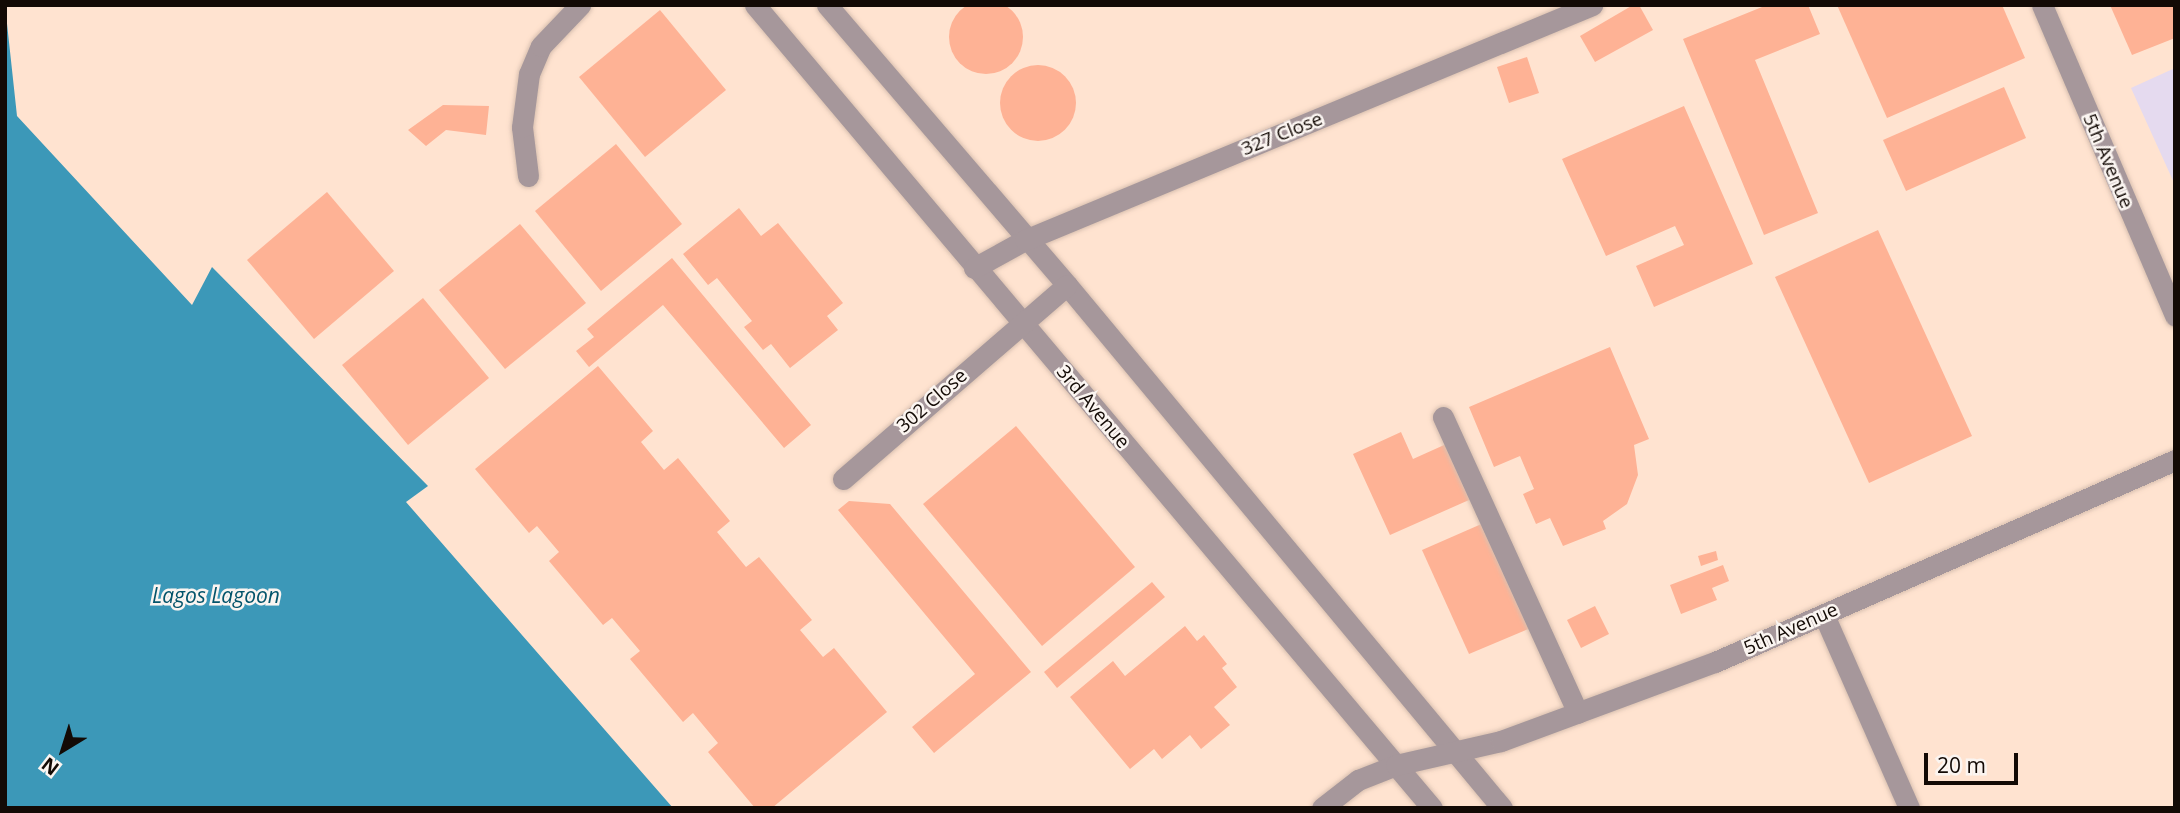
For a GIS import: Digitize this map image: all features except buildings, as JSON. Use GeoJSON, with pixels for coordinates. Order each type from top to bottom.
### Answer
{"type":"FeatureCollection","features":[{"type":"Feature","properties":{"kind":"street"},"geometry":{"type":"LineString","coordinates":[[528,176],[522,127],[529,74],[541,46],[580,5]]}},
{"type":"Feature","properties":{"kind":"street","name":"3rd Avenue"},"geometry":{"type":"LineString","coordinates":[[755,5],[1432,808]]}},
{"type":"Feature","properties":{"kind":"street"},"geometry":{"type":"LineString","coordinates":[[827,5],[1025,240],[1067,285],[1502,808]]}},
{"type":"Feature","properties":{"kind":"street","name":"327 Close"},"geometry":{"type":"LineString","coordinates":[[974,268],[1025,240],[1592,5]]}},
{"type":"Feature","properties":{"kind":"street","name":"5th Avenue"},"geometry":{"type":"LineString","coordinates":[[2042,5],[2175,316]]}},
{"type":"Feature","properties":{"kind":"street","name":"302 Close"},"geometry":{"type":"LineString","coordinates":[[843,480],[1067,285]]}},
{"type":"Feature","properties":{"kind":"street"},"geometry":{"type":"LineString","coordinates":[[1443,417],[1578,713]]}},
{"type":"Feature","properties":{"kind":"street","name":"5th Avenue"},"geometry":{"type":"LineString","coordinates":[[1322,808],[1358,780],[1396,765],[1456,753],[1578,713],[1716,662],[2175,460]]}},
{"type":"Feature","properties":{"kind":"street"},"geometry":{"type":"LineString","coordinates":[[1824,615],[1909,808]]}},
{"type":"Feature","properties":{"kind":"shaded area"},"geometry":{"type":"Polygon","coordinates":[[[2175,68],[2175,185],[2131,88],[2175,68]]]}},
{"type":"Feature","properties":{"kind":"water","name":"Lagos Lagoon"},"geometry":{"type":"Polygon","coordinates":[[[5,5],[17,116],[192,305],[212,267],[428,486],[406,502],[673,808],[5,808],[5,5]]]}}]}
